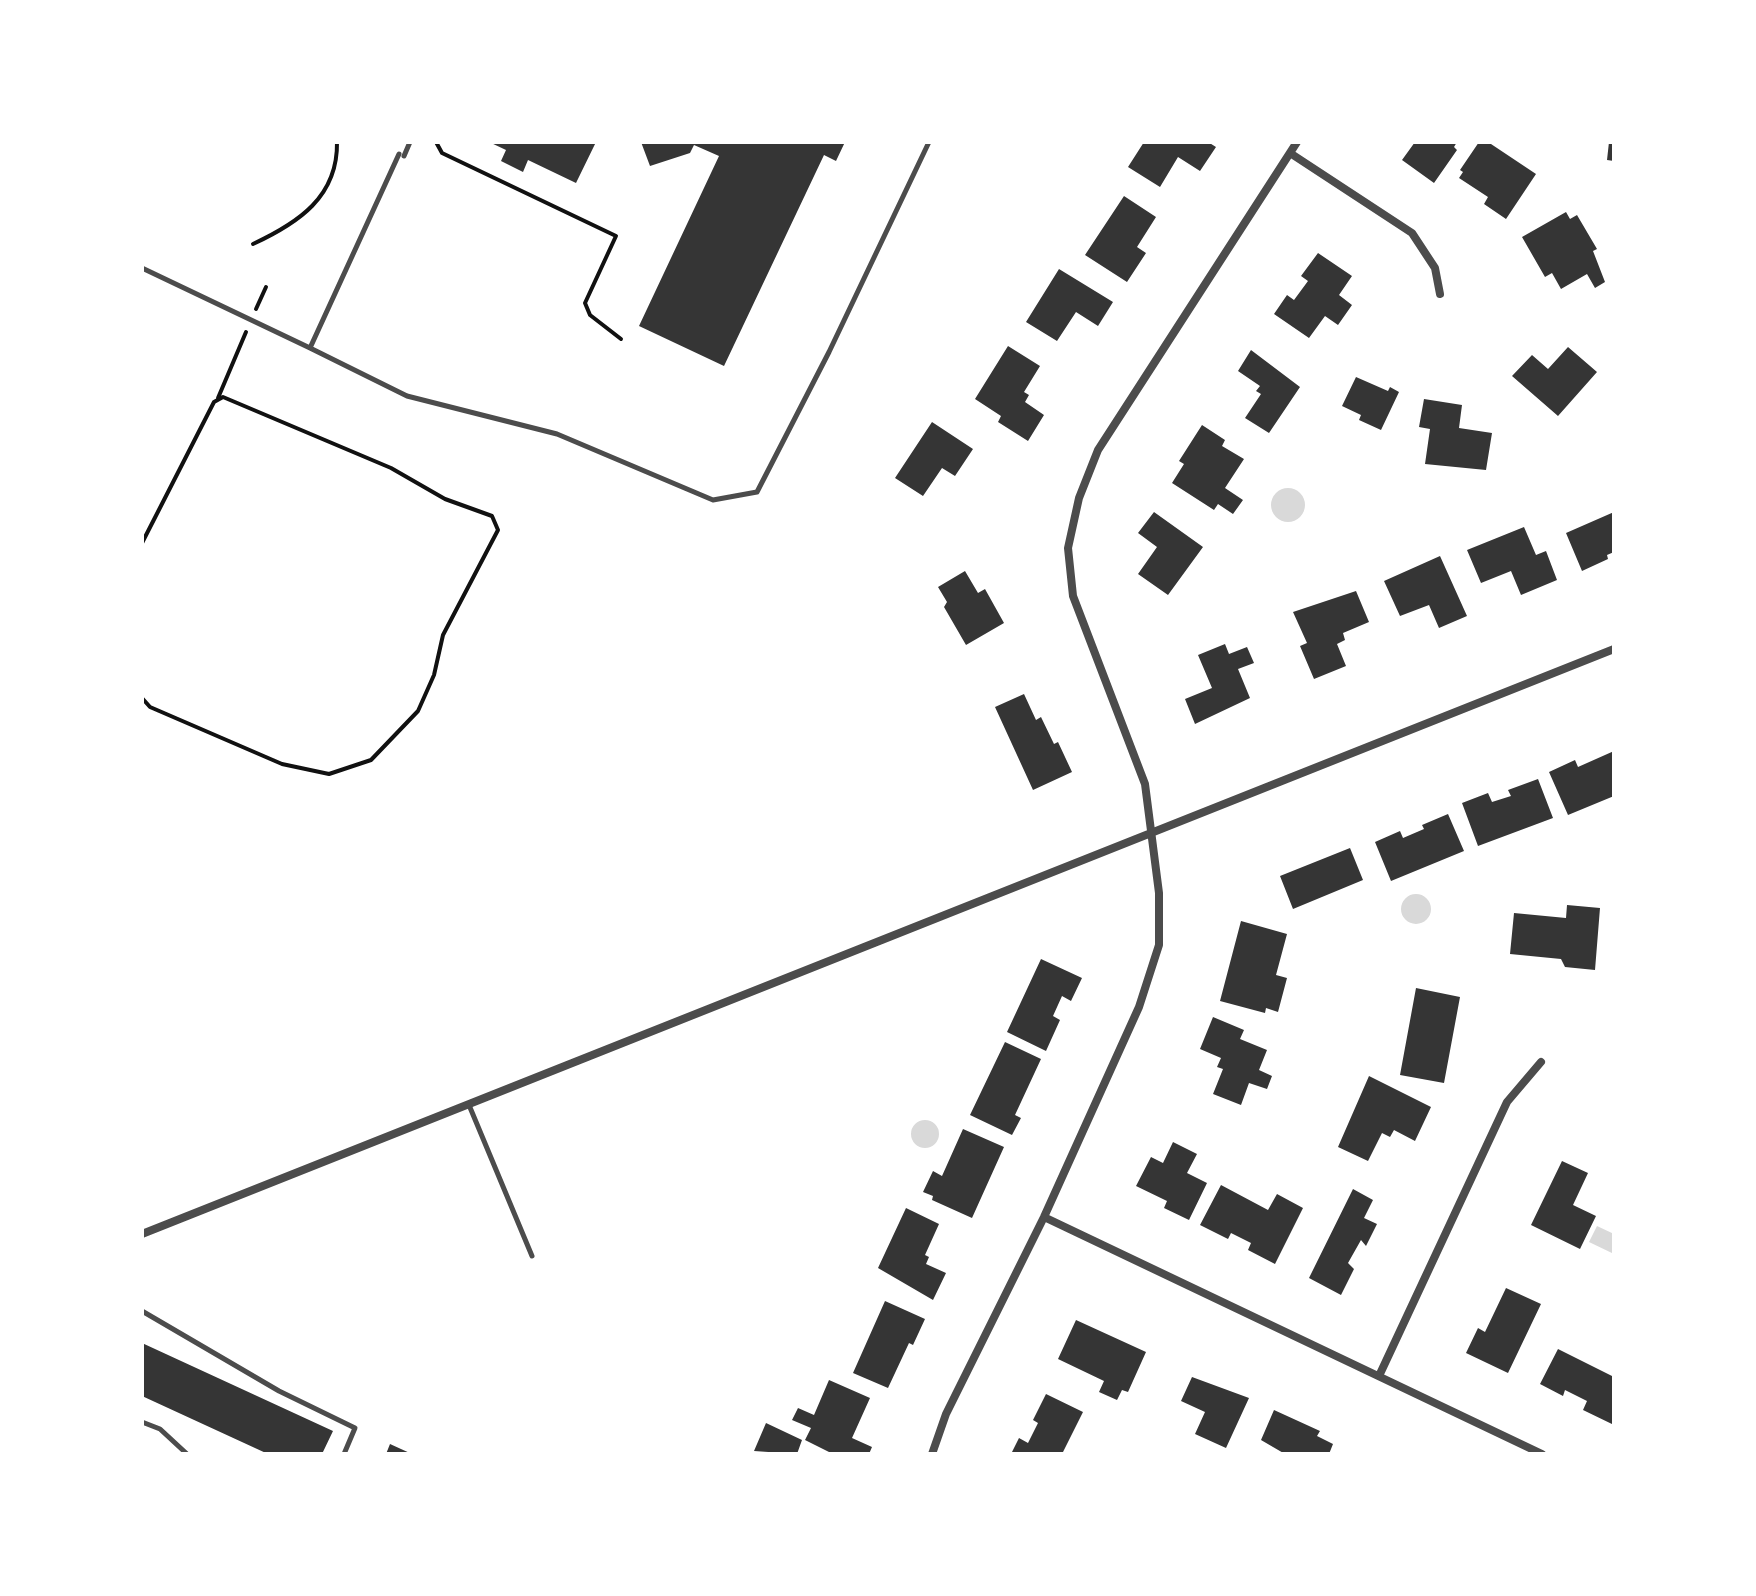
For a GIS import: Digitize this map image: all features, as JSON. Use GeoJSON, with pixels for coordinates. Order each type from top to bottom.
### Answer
{"type":"FeatureCollection","features":[{"type":"Feature","properties":{"kind":"street"},"geometry":{"type":"LineString","coordinates":[[932,1454],[946,1414],[1044,1217],[1139,1007],[1159,945],[1159,893],[1145,784],[1073,596],[1068,548],[1079,498],[1098,450],[1297,142]]}},
{"type":"Feature","properties":{"kind":"street"},"geometry":{"type":"LineString","coordinates":[[1290,153],[1412,233],[1435,268],[1440,294]]}},
{"type":"Feature","properties":{"kind":"street"},"geometry":{"type":"LineString","coordinates":[[142,1234],[1614,649]]}},
{"type":"Feature","properties":{"kind":"street"},"geometry":{"type":"LineString","coordinates":[[1379,1376],[1507,1102],[1541,1062]]}},
{"type":"Feature","properties":{"kind":"street"},"geometry":{"type":"LineString","coordinates":[[1044,1217],[1542,1454]]}},
{"type":"Feature","properties":{"kind":"lane"},"geometry":{"type":"LineString","coordinates":[[310,348],[401,155],[410,142]]}},
{"type":"Feature","properties":{"kind":"lane"},"geometry":{"type":"LineString","coordinates":[[142,268],[252,318],[407,396],[557,434],[713,500],[757,492],[829,352],[929,142]]}},
{"type":"Feature","properties":{"kind":"lane"},"geometry":{"type":"LineString","coordinates":[[469,1105],[532,1256]]}},
{"type":"Feature","properties":{"kind":"lane"},"geometry":{"type":"LineString","coordinates":[[142,1311],[279,1391],[355,1428],[344,1454]]}},
{"type":"Feature","properties":{"kind":"lane"},"geometry":{"type":"LineString","coordinates":[[142,1422],[160,1429],[187,1454]]}},
{"type":"Feature","properties":{"kind":"path"},"geometry":{"type":"LineString","coordinates":[[253,244],[309,213],[326,190],[337,158],[337,142]]}},
{"type":"Feature","properties":{"kind":"path"},"geometry":{"type":"LineString","coordinates":[[436,142],[441,152]]}},
{"type":"Feature","properties":{"kind":"path"},"geometry":{"type":"LineString","coordinates":[[434,148],[616,236],[585,303],[590,315],[621,339]]}},
{"type":"Feature","properties":{"kind":"path"},"geometry":{"type":"LineString","coordinates":[[142,543],[218,400],[266,287]]}},
{"type":"Feature","properties":{"kind":"path"},"geometry":{"type":"LineString","coordinates":[[142,698],[150,707],[282,764],[329,774],[371,760],[418,711],[434,675],[443,635],[498,530],[492,516],[445,499],[391,468],[223,397],[218,400]]}},
{"type":"Feature","properties":{"kind":"shaded area"},"geometry":{"type":"Polygon","coordinates":[[[1288,488],[1300,493],[1305,505],[1300,517],[1288,522],[1276,517],[1271,505],[1276,493],[1288,488]]]}},
{"type":"Feature","properties":{"kind":"shaded area"},"geometry":{"type":"Polygon","coordinates":[[[1416,894],[1427,898],[1431,909],[1427,920],[1416,924],[1405,920],[1401,909],[1405,898],[1416,894]]]}},
{"type":"Feature","properties":{"kind":"shaded area"},"geometry":{"type":"Polygon","coordinates":[[[925,1120],[935,1124],[939,1134],[935,1144],[925,1148],[915,1144],[911,1134],[915,1124],[925,1120]]]}},
{"type":"Feature","properties":{"kind":"shaded area"},"geometry":{"type":"Polygon","coordinates":[[[1597,1226],[1614,1234],[1614,1254],[1589,1242],[1597,1226]]]}},
{"type":"Feature","properties":{"kind":"building"},"geometry":{"type":"Polygon","coordinates":[[[489,142],[596,142],[576,183],[528,160],[523,172],[501,161],[506,150],[489,142]]]}},
{"type":"Feature","properties":{"kind":"building"},"geometry":{"type":"Polygon","coordinates":[[[641,142],[845,142],[836,161],[824,155],[724,366],[639,326],[719,156],[694,145],[690,153],[650,166],[641,142]]]}},
{"type":"Feature","properties":{"kind":"building"},"geometry":{"type":"Polygon","coordinates":[[[1144,142],[1208,142],[1216,147],[1200,171],[1178,157],[1160,187],[1128,167],[1144,142]]]}},
{"type":"Feature","properties":{"kind":"building"},"geometry":{"type":"Polygon","coordinates":[[[1415,142],[1457,142],[1454,147],[1457,150],[1434,183],[1402,160],[1415,142]]]}},
{"type":"Feature","properties":{"kind":"building"},"geometry":{"type":"Polygon","coordinates":[[[1479,142],[1488,142],[1536,174],[1506,219],[1484,204],[1488,197],[1459,178],[1463,172],[1460,170],[1479,142]]]}},
{"type":"Feature","properties":{"kind":"building"},"geometry":{"type":"Polygon","coordinates":[[[1609,142],[1614,142],[1614,161],[1607,160],[1609,142]]]}},
{"type":"Feature","properties":{"kind":"building"},"geometry":{"type":"Polygon","coordinates":[[[1124,196],[1156,217],[1137,247],[1146,253],[1127,282],[1085,255],[1124,196]]]}},
{"type":"Feature","properties":{"kind":"building"},"geometry":{"type":"Polygon","coordinates":[[[1566,212],[1570,219],[1577,215],[1597,249],[1593,251],[1605,282],[1595,288],[1587,274],[1561,289],[1552,273],[1545,277],[1522,237],[1566,212]]]}},
{"type":"Feature","properties":{"kind":"building"},"geometry":{"type":"Polygon","coordinates":[[[1318,253],[1352,276],[1339,295],[1352,305],[1338,325],[1325,316],[1309,338],[1274,314],[1287,295],[1294,300],[1308,281],[1301,276],[1318,253]]]}},
{"type":"Feature","properties":{"kind":"building"},"geometry":{"type":"Polygon","coordinates":[[[1059,269],[1113,302],[1098,326],[1076,312],[1057,341],[1026,322],[1059,269]]]}},
{"type":"Feature","properties":{"kind":"building"},"geometry":{"type":"Polygon","coordinates":[[[1008,346],[1040,366],[1024,392],[1029,395],[1025,402],[1044,415],[1028,441],[998,422],[1001,416],[975,399],[1008,346]]]}},
{"type":"Feature","properties":{"kind":"building"},"geometry":{"type":"Polygon","coordinates":[[[1568,347],[1597,372],[1558,416],[1512,376],[1532,355],[1548,369],[1568,347]]]}},
{"type":"Feature","properties":{"kind":"building"},"geometry":{"type":"Polygon","coordinates":[[[1251,350],[1300,387],[1269,433],[1245,418],[1261,394],[1256,391],[1260,386],[1238,371],[1251,350]]]}},
{"type":"Feature","properties":{"kind":"building"},"geometry":{"type":"Polygon","coordinates":[[[1356,377],[1388,391],[1390,387],[1399,392],[1381,430],[1359,420],[1361,415],[1342,406],[1356,377]]]}},
{"type":"Feature","properties":{"kind":"building"},"geometry":{"type":"Polygon","coordinates":[[[1424,399],[1462,405],[1459,428],[1492,433],[1486,470],[1425,464],[1430,429],[1419,427],[1424,399]]]}},
{"type":"Feature","properties":{"kind":"building"},"geometry":{"type":"Polygon","coordinates":[[[932,422],[973,449],[955,476],[942,468],[923,496],[895,478],[932,422]]]}},
{"type":"Feature","properties":{"kind":"building"},"geometry":{"type":"Polygon","coordinates":[[[1202,425],[1225,440],[1222,446],[1244,459],[1225,488],[1243,500],[1233,514],[1218,504],[1214,510],[1172,483],[1184,464],[1179,461],[1202,425]]]}},
{"type":"Feature","properties":{"kind":"building"},"geometry":{"type":"Polygon","coordinates":[[[1154,512],[1203,547],[1168,595],[1138,574],[1157,547],[1138,533],[1154,512]]]}},
{"type":"Feature","properties":{"kind":"building"},"geometry":{"type":"Polygon","coordinates":[[[1614,512],[1614,552],[1607,555],[1608,559],[1582,571],[1566,533],[1614,512]]]}},
{"type":"Feature","properties":{"kind":"building"},"geometry":{"type":"Polygon","coordinates":[[[1524,527],[1536,555],[1546,551],[1557,580],[1521,595],[1511,571],[1481,583],[1467,550],[1524,527]]]}},
{"type":"Feature","properties":{"kind":"building"},"geometry":{"type":"Polygon","coordinates":[[[1440,556],[1467,616],[1439,628],[1429,605],[1400,616],[1384,581],[1440,556]]]}},
{"type":"Feature","properties":{"kind":"building"},"geometry":{"type":"Polygon","coordinates":[[[965,571],[978,593],[985,589],[1004,623],[966,645],[944,607],[947,602],[938,587],[965,571]]]}},
{"type":"Feature","properties":{"kind":"building"},"geometry":{"type":"Polygon","coordinates":[[[1356,591],[1369,622],[1343,633],[1345,640],[1337,644],[1346,666],[1314,679],[1300,646],[1307,643],[1293,612],[1356,591]]]}},
{"type":"Feature","properties":{"kind":"building"},"geometry":{"type":"Polygon","coordinates":[[[1225,644],[1229,654],[1247,647],[1254,663],[1238,669],[1250,698],[1195,724],[1185,699],[1212,688],[1198,655],[1225,644]]]}},
{"type":"Feature","properties":{"kind":"building"},"geometry":{"type":"Polygon","coordinates":[[[1024,694],[1036,720],[1041,717],[1054,744],[1058,742],[1072,772],[1033,790],[995,707],[1024,694]]]}},
{"type":"Feature","properties":{"kind":"building"},"geometry":{"type":"Polygon","coordinates":[[[1614,751],[1614,796],[1568,815],[1549,772],[1575,760],[1578,767],[1614,751]]]}},
{"type":"Feature","properties":{"kind":"building"},"geometry":{"type":"Polygon","coordinates":[[[1538,779],[1553,818],[1478,846],[1462,803],[1488,793],[1492,802],[1511,796],[1508,790],[1538,779]]]}},
{"type":"Feature","properties":{"kind":"building"},"geometry":{"type":"Polygon","coordinates":[[[1448,814],[1464,851],[1391,881],[1375,842],[1400,831],[1403,838],[1424,829],[1422,825],[1448,814]]]}},
{"type":"Feature","properties":{"kind":"building"},"geometry":{"type":"Polygon","coordinates":[[[1350,848],[1363,880],[1293,909],[1280,876],[1350,848]]]}},
{"type":"Feature","properties":{"kind":"building"},"geometry":{"type":"Polygon","coordinates":[[[1567,905],[1600,908],[1595,970],[1565,967],[1561,959],[1510,954],[1514,913],[1566,918],[1567,905]]]}},
{"type":"Feature","properties":{"kind":"building"},"geometry":{"type":"Polygon","coordinates":[[[1241,921],[1287,934],[1276,975],[1287,978],[1278,1012],[1266,1008],[1265,1013],[1220,1001],[1241,921]]]}},
{"type":"Feature","properties":{"kind":"building"},"geometry":{"type":"Polygon","coordinates":[[[1041,959],[1082,978],[1071,1001],[1062,996],[1053,1016],[1060,1020],[1046,1051],[1007,1032],[1041,959]]]}},
{"type":"Feature","properties":{"kind":"building"},"geometry":{"type":"Polygon","coordinates":[[[1416,988],[1460,997],[1444,1083],[1400,1075],[1416,988]]]}},
{"type":"Feature","properties":{"kind":"building"},"geometry":{"type":"Polygon","coordinates":[[[1213,1017],[1244,1030],[1240,1039],[1267,1050],[1259,1070],[1272,1076],[1267,1089],[1249,1083],[1241,1105],[1213,1094],[1223,1069],[1217,1067],[1221,1058],[1200,1049],[1213,1017]]]}},
{"type":"Feature","properties":{"kind":"building"},"geometry":{"type":"Polygon","coordinates":[[[1005,1042],[1041,1059],[1015,1115],[1021,1118],[1012,1135],[970,1115],[1005,1042]]]}},
{"type":"Feature","properties":{"kind":"building"},"geometry":{"type":"Polygon","coordinates":[[[1369,1076],[1431,1107],[1415,1141],[1394,1130],[1390,1137],[1382,1133],[1368,1161],[1338,1147],[1369,1076]]]}},
{"type":"Feature","properties":{"kind":"building"},"geometry":{"type":"Polygon","coordinates":[[[963,1129],[1004,1147],[972,1218],[932,1200],[933,1196],[923,1192],[933,1171],[942,1176],[963,1129]]]}},
{"type":"Feature","properties":{"kind":"building"},"geometry":{"type":"Polygon","coordinates":[[[1173,1142],[1197,1154],[1187,1173],[1207,1183],[1189,1220],[1164,1208],[1167,1201],[1136,1186],[1151,1157],[1163,1163],[1173,1142]]]}},
{"type":"Feature","properties":{"kind":"building"},"geometry":{"type":"Polygon","coordinates":[[[1562,1161],[1588,1173],[1573,1205],[1596,1216],[1580,1249],[1531,1225],[1562,1161]]]}},
{"type":"Feature","properties":{"kind":"building"},"geometry":{"type":"Polygon","coordinates":[[[1221,1185],[1268,1210],[1277,1194],[1303,1208],[1275,1264],[1248,1250],[1251,1243],[1231,1233],[1228,1239],[1200,1225],[1221,1185]]]}},
{"type":"Feature","properties":{"kind":"building"},"geometry":{"type":"Polygon","coordinates":[[[1353,1189],[1373,1200],[1364,1218],[1377,1224],[1366,1246],[1361,1240],[1348,1263],[1354,1269],[1341,1295],[1309,1278],[1353,1189]]]}},
{"type":"Feature","properties":{"kind":"building"},"geometry":{"type":"Polygon","coordinates":[[[906,1208],[939,1224],[925,1255],[929,1257],[926,1264],[946,1273],[933,1300],[878,1268],[906,1208]]]}},
{"type":"Feature","properties":{"kind":"building"},"geometry":{"type":"Polygon","coordinates":[[[1506,1288],[1541,1304],[1508,1373],[1466,1353],[1478,1328],[1485,1332],[1506,1288]]]}},
{"type":"Feature","properties":{"kind":"building"},"geometry":{"type":"Polygon","coordinates":[[[885,1301],[925,1319],[913,1345],[909,1343],[888,1388],[853,1373],[885,1301]]]}},
{"type":"Feature","properties":{"kind":"building"},"geometry":{"type":"Polygon","coordinates":[[[1076,1320],[1146,1352],[1128,1392],[1122,1390],[1117,1400],[1099,1392],[1104,1381],[1058,1359],[1076,1320]]]}},
{"type":"Feature","properties":{"kind":"building"},"geometry":{"type":"Polygon","coordinates":[[[142,1343],[333,1431],[322,1454],[268,1454],[142,1396],[142,1343]]]}},
{"type":"Feature","properties":{"kind":"building"},"geometry":{"type":"Polygon","coordinates":[[[1558,1349],[1614,1377],[1614,1425],[1583,1410],[1587,1401],[1565,1390],[1563,1396],[1540,1384],[1558,1349]]]}},
{"type":"Feature","properties":{"kind":"building"},"geometry":{"type":"Polygon","coordinates":[[[1192,1377],[1249,1398],[1226,1448],[1195,1434],[1205,1412],[1181,1401],[1192,1377]]]}},
{"type":"Feature","properties":{"kind":"building"},"geometry":{"type":"Polygon","coordinates":[[[829,1380],[870,1398],[852,1438],[872,1447],[869,1454],[833,1454],[805,1440],[811,1428],[792,1420],[798,1408],[814,1415],[829,1380]]]}},
{"type":"Feature","properties":{"kind":"building"},"geometry":{"type":"Polygon","coordinates":[[[1046,1394],[1083,1412],[1062,1454],[1011,1454],[1019,1438],[1028,1443],[1038,1423],[1033,1420],[1046,1394]]]}},
{"type":"Feature","properties":{"kind":"building"},"geometry":{"type":"Polygon","coordinates":[[[1274,1410],[1320,1431],[1317,1436],[1333,1444],[1329,1454],[1285,1454],[1261,1440],[1274,1410]]]}},
{"type":"Feature","properties":{"kind":"building"},"geometry":{"type":"Polygon","coordinates":[[[766,1423],[802,1440],[797,1454],[754,1451],[766,1423]]]}},
{"type":"Feature","properties":{"kind":"building"},"geometry":{"type":"Polygon","coordinates":[[[390,1444],[412,1454],[386,1454],[390,1444]]]}}]}
